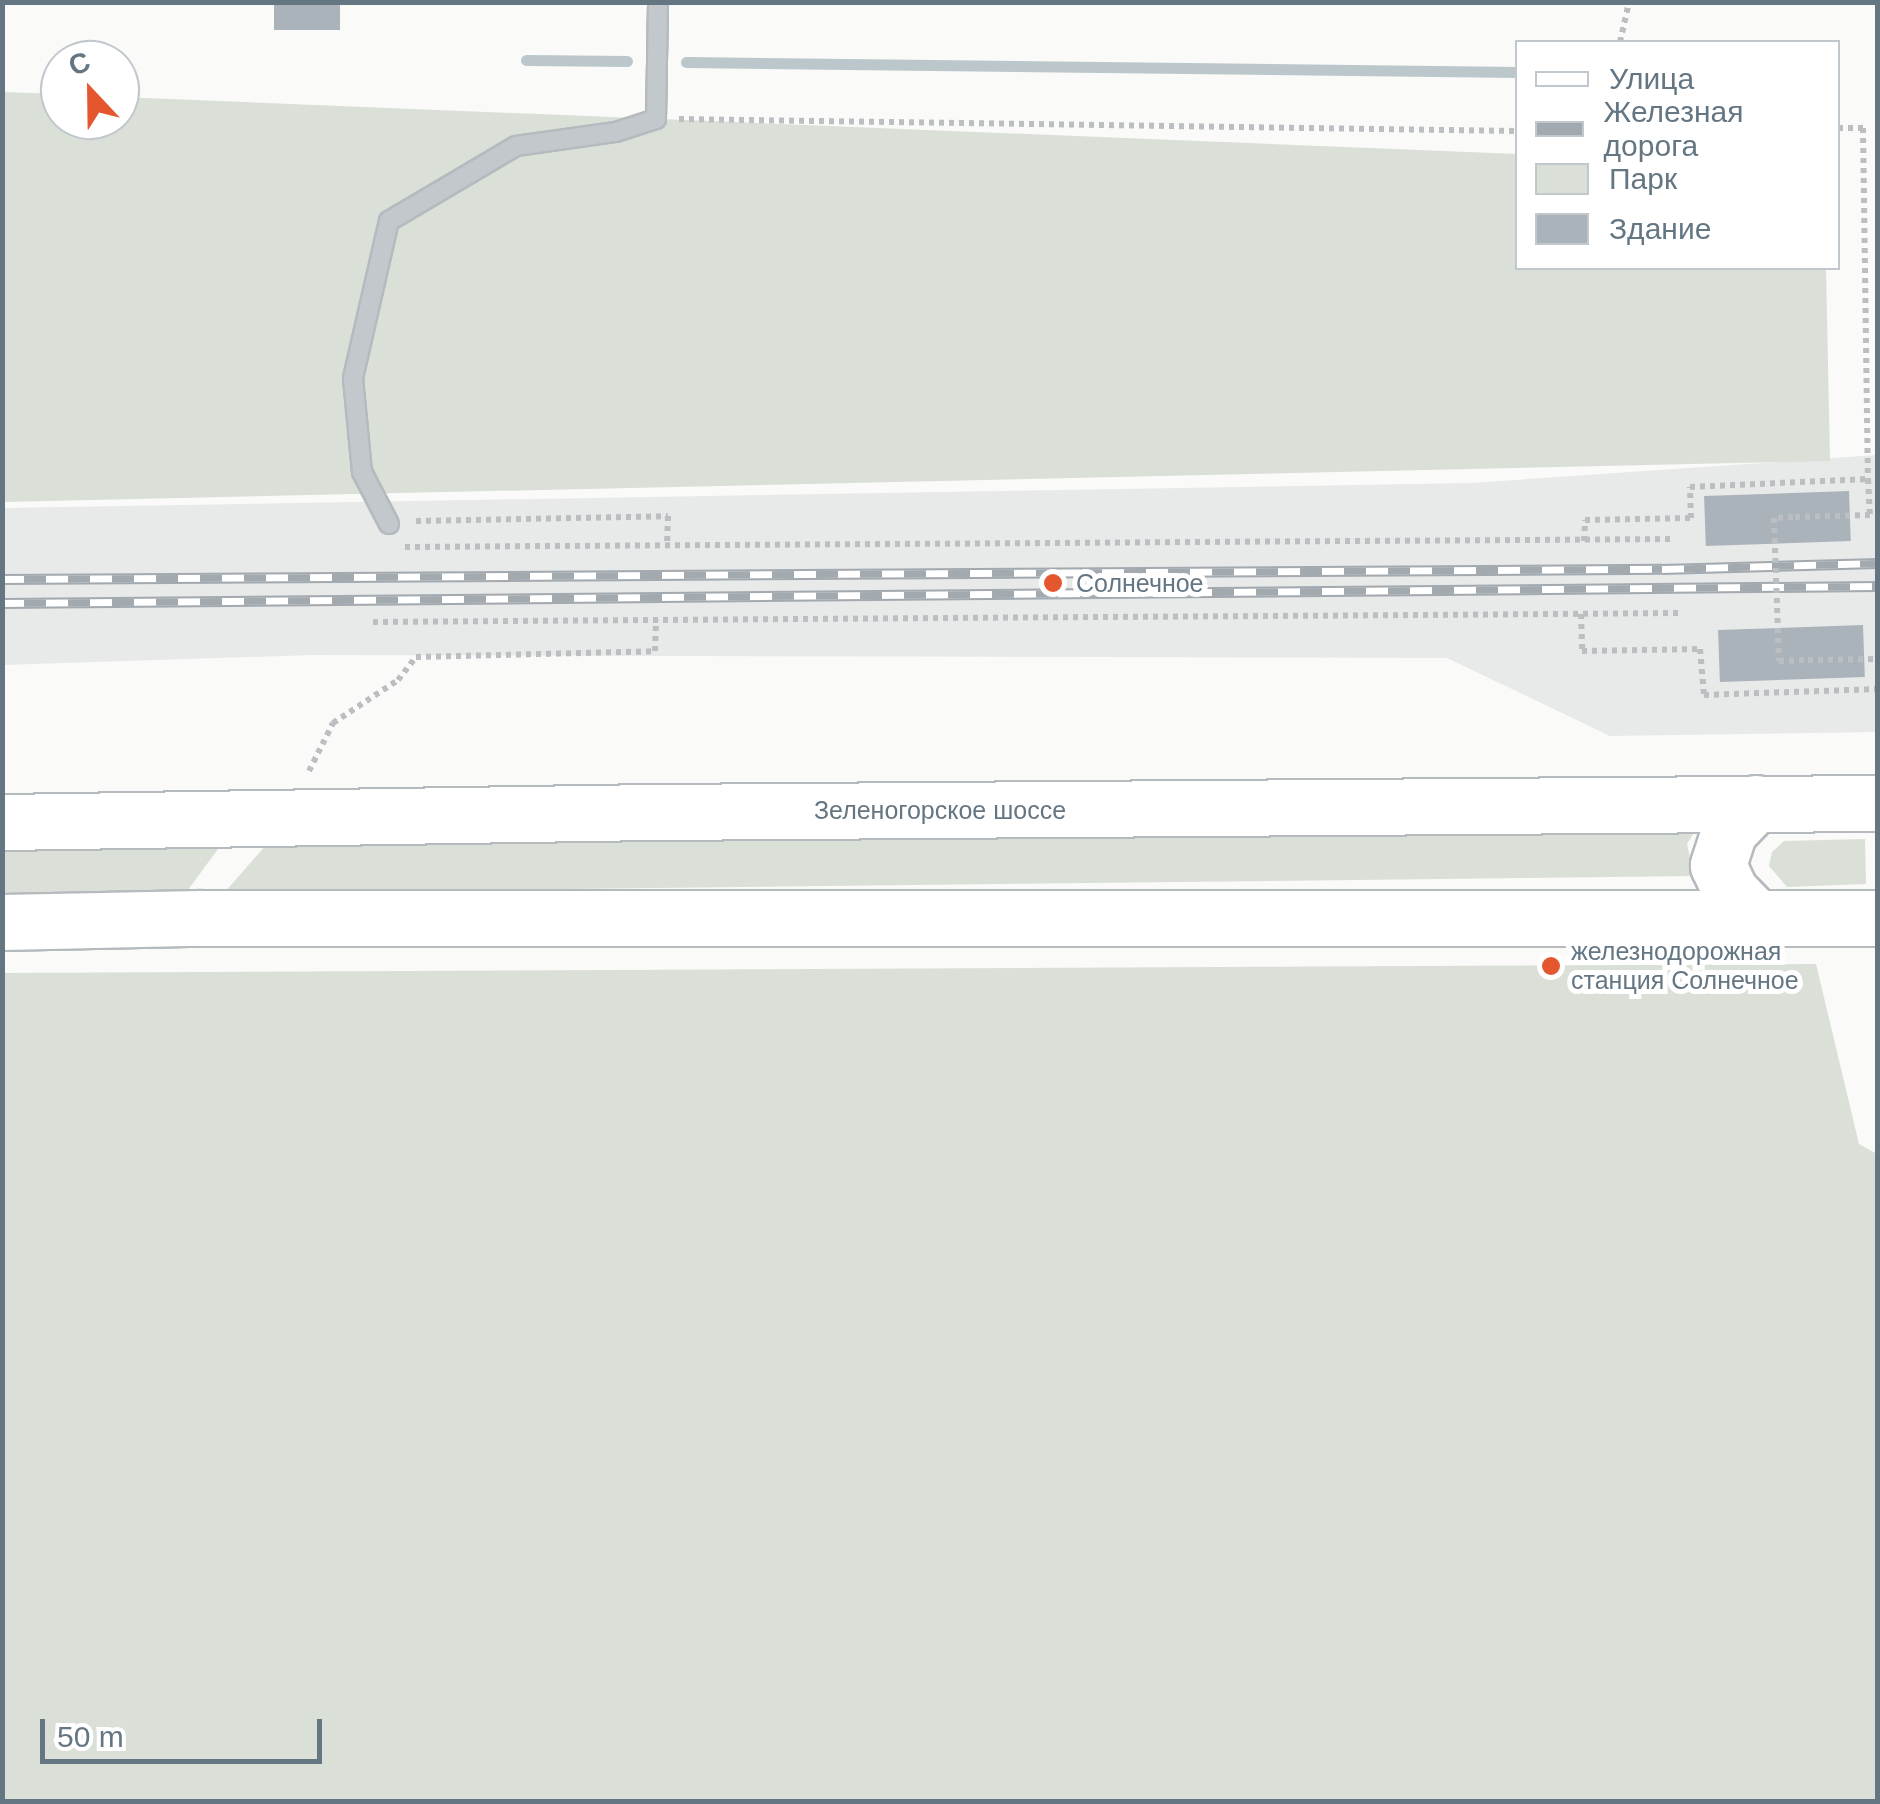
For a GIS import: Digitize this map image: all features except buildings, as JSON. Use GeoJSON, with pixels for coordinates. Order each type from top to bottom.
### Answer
{"type":"FeatureCollection","features":[{"type":"Feature","properties":{"kind":"main road"},"geometry":{"type":"LineString","coordinates":[[1756,803],[1729,831],[1718,865],[1730,891],[1758,920]]}},
{"type":"Feature","properties":{"kind":"main road","name":"Зеленогорское шоссе"},"geometry":{"type":"LineString","coordinates":[[2,822],[1878,803]]}},
{"type":"Feature","properties":{"kind":"main road"},"geometry":{"type":"LineString","coordinates":[[2,922],[199,918],[1878,918]]}},
{"type":"Feature","properties":{"kind":"lane"},"geometry":{"type":"LineString","coordinates":[[390,524],[362,472],[353,378],[388,221],[516,146],[616,132],[656,119],[658,2]]}},
{"type":"Feature","properties":{"kind":"path"},"geometry":{"type":"LineString","coordinates":[[1620,40],[1629,2]]}},
{"type":"Feature","properties":{"kind":"path"},"geometry":{"type":"LineString","coordinates":[[656,119],[1515,130]]}},
{"type":"Feature","properties":{"kind":"path"},"geometry":{"type":"LineString","coordinates":[[1840,128],[1864,128],[1870,515],[1774,518],[1779,661],[1878,659]]}},
{"type":"Feature","properties":{"kind":"path"},"geometry":{"type":"LineString","coordinates":[[1584,541],[1585,520],[1692,518],[1690,486],[1868,479]]}},
{"type":"Feature","properties":{"kind":"path"},"geometry":{"type":"LineString","coordinates":[[390,524],[668,516],[667,546]]}},
{"type":"Feature","properties":{"kind":"path"},"geometry":{"type":"LineString","coordinates":[[396,547],[1674,539]]}},
{"type":"Feature","properties":{"kind":"path"},"geometry":{"type":"LineString","coordinates":[[373,622],[1680,613]]}},
{"type":"Feature","properties":{"kind":"path"},"geometry":{"type":"LineString","coordinates":[[1581,614],[1582,651],[1700,648],[1704,696],[1878,689]]}},
{"type":"Feature","properties":{"kind":"path"},"geometry":{"type":"LineString","coordinates":[[300,784],[333,722],[398,680],[416,657],[656,650],[656,620]]}},
{"type":"Feature","properties":{"kind":"shaded area"},"geometry":{"type":"Polygon","coordinates":[[[1877,455],[1877,732],[1610,736],[1447,658],[312,655],[3,665],[2,508],[1471,483],[1877,455]]]}},
{"type":"Feature","properties":{"kind":"green space"},"geometry":{"type":"Polygon","coordinates":[[[2,92],[40,93],[40,140],[140,140],[140,98],[1515,154],[1515,270],[1826,270],[1830,461],[3,502],[2,92]]]}},
{"type":"Feature","properties":{"kind":"green space"},"geometry":{"type":"Polygon","coordinates":[[[1695,831],[1687,844],[1694,876],[224,893],[266,845],[1695,831]]]}},
{"type":"Feature","properties":{"kind":"green space"},"geometry":{"type":"Polygon","coordinates":[[[1865,839],[1866,884],[1787,887],[1769,866],[1772,852],[1784,841],[1865,839]]]}},
{"type":"Feature","properties":{"kind":"green space"},"geometry":{"type":"Polygon","coordinates":[[[221,845],[185,894],[3,898],[2,846],[221,845]]]}},
{"type":"Feature","properties":{"kind":"green space"},"geometry":{"type":"Polygon","coordinates":[[[1816,964],[1859,1144],[1877,1154],[1877,1801],[3,1801],[3,973],[1816,964]]]}},
{"type":"Feature","properties":{"kind":"waterway"},"geometry":{"type":"LineString","coordinates":[[526,60],[627,61]]}},
{"type":"Feature","properties":{"kind":"waterway"},"geometry":{"type":"LineString","coordinates":[[686,62],[1515,72]]}},
{"type":"Feature","properties":{"kind":"railway"},"geometry":{"type":"LineString","coordinates":[[2,579],[1662,569],[1878,563]]}},
{"type":"Feature","properties":{"kind":"railway"},"geometry":{"type":"LineString","coordinates":[[2,603],[1878,586]]}},
{"type":"Feature","properties":{"kind":"place","name":"Солнечное"},"geometry":{"type":"Point","coordinates":[1053,583]}},
{"type":"Feature","properties":{"kind":"place","name":"железнодорожная станция Солнечное"},"geometry":{"type":"Point","coordinates":[1551,966]}}]}
